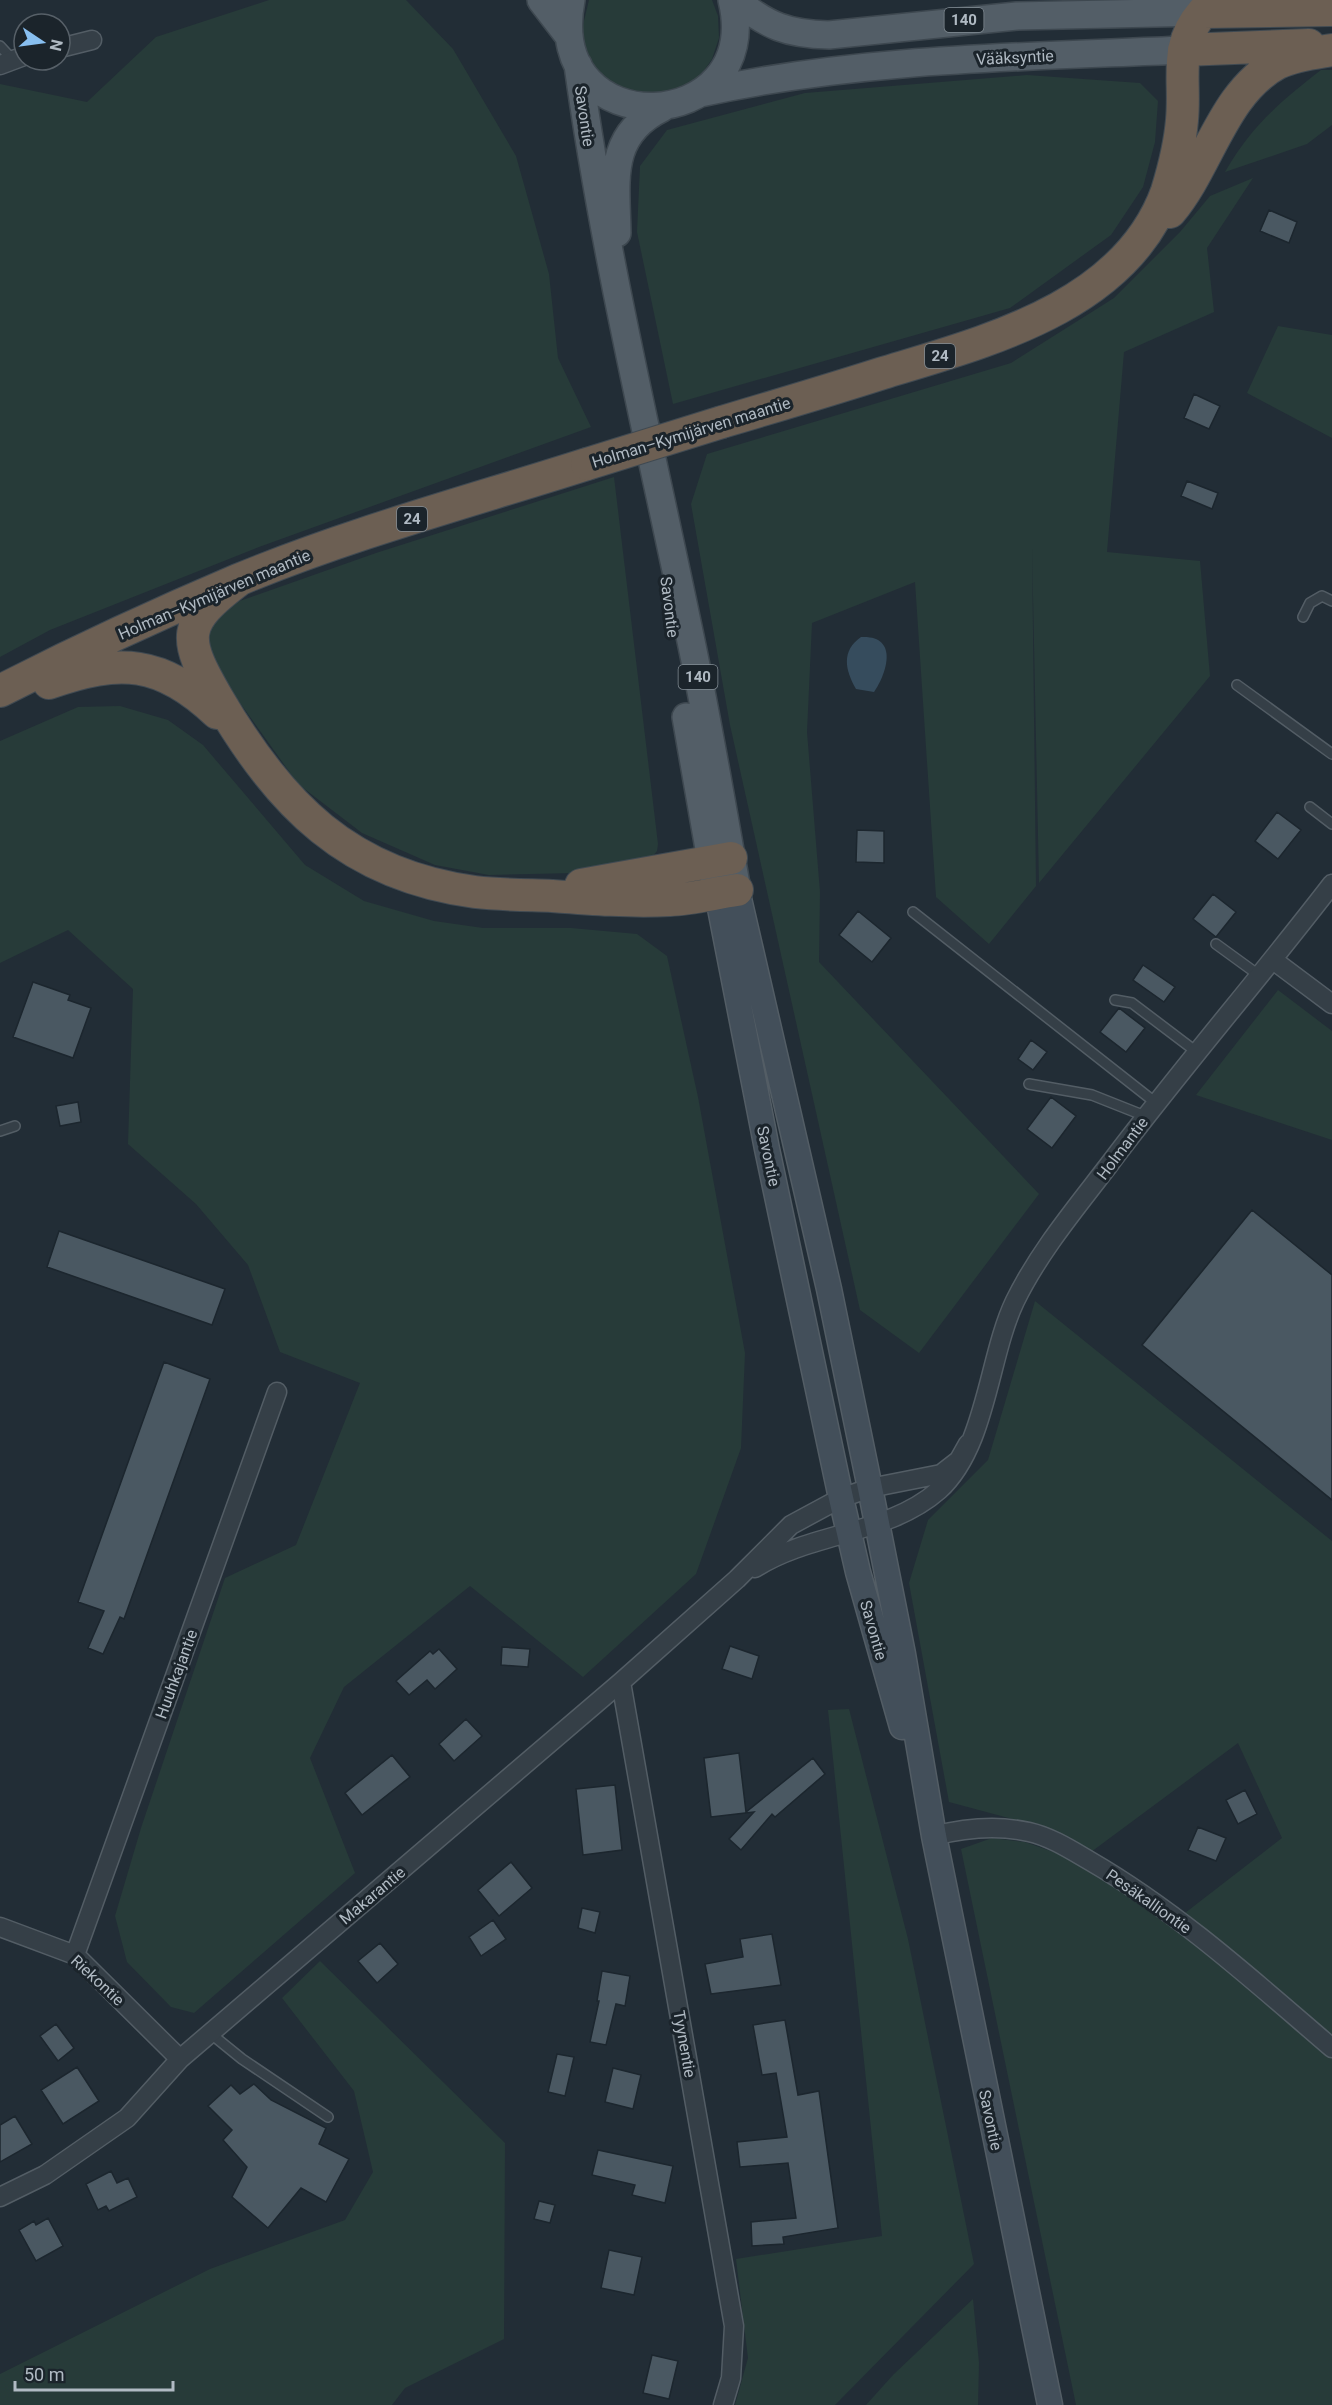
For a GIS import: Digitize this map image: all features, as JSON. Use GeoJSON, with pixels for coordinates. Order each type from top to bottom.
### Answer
{"type":"FeatureCollection","features":[{"type":"Feature","properties":{"kind":"highway"},"geometry":{"type":"LineString","coordinates":[[1203,12],[1332,10]]}},
{"type":"Feature","properties":{"kind":"highway","name":"Holman–Kymijärven maantie"},"geometry":{"type":"LineString","coordinates":[[0,692],[61,660],[239,580],[310,553],[587,464],[953,352],[1046,315],[1078,297],[1137,247],[1153,221],[1172,175],[1182,120],[1184,50],[1189,30],[1203,12]]}},
{"type":"Feature","properties":{"kind":"highway","name":"Vääksyntie"},"geometry":{"type":"LineString","coordinates":[[1184,50],[1332,48]]}},
{"type":"Feature","properties":{"kind":"highway","name":"24"},"geometry":{"type":"LineString","coordinates":[[1137,247],[1178,203],[1229,114],[1252,83],[1279,63],[1332,48]]}},
{"type":"Feature","properties":{"kind":"highway"},"geometry":{"type":"LineString","coordinates":[[239,580],[200,613],[194,626],[193,641],[196,658],[237,732],[292,804],[355,852],[389,868],[430,882],[475,892],[663,900],[727,891]]}},
{"type":"Feature","properties":{"kind":"highway"},"geometry":{"type":"LineString","coordinates":[[0,702],[70,675],[100,669],[142,669],[163,674],[184,686],[237,732]]}},
{"type":"Feature","properties":{"kind":"highway"},"geometry":{"type":"LineString","coordinates":[[524,895],[722,860]]}},
{"type":"Feature","properties":{"kind":"main road","name":"140"},"geometry":{"type":"LineString","coordinates":[[541,0],[568,35],[578,65],[590,81],[619,102],[634,106],[662,108],[682,103],[700,93],[724,67],[732,49],[735,28],[733,0]]}},
{"type":"Feature","properties":{"kind":"main road","name":"140"},"geometry":{"type":"LineString","coordinates":[[568,35],[571,0]]}},
{"type":"Feature","properties":{"kind":"main road","name":"140"},"geometry":{"type":"LineString","coordinates":[[733,0],[760,20],[801,34],[829,35],[1017,16],[1203,12]]}},
{"type":"Feature","properties":{"kind":"main road","name":"Vääksyntie"},"geometry":{"type":"LineString","coordinates":[[700,93],[748,82],[858,66],[1184,50]]}},
{"type":"Feature","properties":{"kind":"main road","name":"Savontie"},"geometry":{"type":"LineString","coordinates":[[578,65],[599,206],[652,466],[688,623],[767,1149],[849,1532],[934,1836]]}},
{"type":"Feature","properties":{"kind":"main road","name":"Savontie"},"geometry":{"type":"LineString","coordinates":[[620,310],[616,176],[627,135],[635,124],[662,108]]}},
{"type":"Feature","properties":{"kind":"main road","name":"Savontie"},"geometry":{"type":"LineString","coordinates":[[727,891],[829,1289],[877,1523],[934,1836],[1050,2405]]}},
{"type":"Feature","properties":{"kind":"street"},"geometry":{"type":"LineString","coordinates":[[72,45],[92,40]]}},
{"type":"Feature","properties":{"kind":"street","name":"Holmantie"},"geometry":{"type":"LineString","coordinates":[[849,1532],[912,1509],[941,1488],[960,1463],[983,1405],[1004,1329],[1026,1279],[1063,1225],[1151,1110],[1332,884]]}},
{"type":"Feature","properties":{"kind":"street"},"geometry":{"type":"LineString","coordinates":[[1273,960],[1332,1004]]}},
{"type":"Feature","properties":{"kind":"street","name":"Huuhkajantie"},"geometry":{"type":"LineString","coordinates":[[75,1955],[277,1392]]}},
{"type":"Feature","properties":{"kind":"street","name":"Holmantie"},"geometry":{"type":"LineString","coordinates":[[870,1488],[941,1474],[959,1460],[968,1444]]}},
{"type":"Feature","properties":{"kind":"street","name":"Makarantie"},"geometry":{"type":"LineString","coordinates":[[0,2197],[45,2175],[127,2118],[180,2059],[621,1682],[737,1579],[790,1525],[841,1498],[870,1488]]}},
{"type":"Feature","properties":{"kind":"street","name":"Makarantie"},"geometry":{"type":"LineString","coordinates":[[737,1579],[768,1559],[849,1532]]}},
{"type":"Feature","properties":{"kind":"street","name":"Tyynentie"},"geometry":{"type":"LineString","coordinates":[[621,1682],[734,2326],[731,2378],[723,2405]]}},
{"type":"Feature","properties":{"kind":"street","name":"Pesäkalliontie"},"geometry":{"type":"LineString","coordinates":[[934,1836],[982,1827],[1029,1832],[1060,1844],[1145,1896],[1202,1939],[1332,2048]]}},
{"type":"Feature","properties":{"kind":"street","name":"Riekontie"},"geometry":{"type":"LineString","coordinates":[[0,1927],[75,1955],[180,2059]]}},
{"type":"Feature","properties":{"kind":"lane"},"geometry":{"type":"LineString","coordinates":[[1303,617],[1310,603],[1322,596],[1332,601]]}},
{"type":"Feature","properties":{"kind":"lane"},"geometry":{"type":"LineString","coordinates":[[1237,685],[1332,754]]}},
{"type":"Feature","properties":{"kind":"lane"},"geometry":{"type":"LineString","coordinates":[[1310,807],[1332,824]]}},
{"type":"Feature","properties":{"kind":"lane"},"geometry":{"type":"LineString","coordinates":[[913,912],[1151,1110]]}},
{"type":"Feature","properties":{"kind":"lane"},"geometry":{"type":"LineString","coordinates":[[1216,944],[1260,976]]}},
{"type":"Feature","properties":{"kind":"lane"},"geometry":{"type":"LineString","coordinates":[[1115,1000],[1132,1003],[1198,1053]]}},
{"type":"Feature","properties":{"kind":"lane"},"geometry":{"type":"LineString","coordinates":[[1029,1084],[1092,1095],[1151,1110]]}},
{"type":"Feature","properties":{"kind":"lane"},"geometry":{"type":"LineString","coordinates":[[0,1131],[15,1126]]}},
{"type":"Feature","properties":{"kind":"lane"},"geometry":{"type":"LineString","coordinates":[[210,2033],[242,2059],[328,2117]]}},
{"type":"Feature","properties":{"kind":"green space"},"geometry":{"type":"Polygon","coordinates":[[[269,0],[406,0],[453,49],[516,156],[549,274],[558,358],[591,427],[259,547],[50,630],[0,657],[0,84],[87,102],[156,37],[269,0]]]}},
{"type":"Feature","properties":{"kind":"green space"},"geometry":{"type":"Polygon","coordinates":[[[589,0],[712,0],[718,16],[719,38],[712,59],[699,78],[680,91],[635,97],[597,72],[585,52],[582,29],[589,0]]]}},
{"type":"Feature","properties":{"kind":"green space"},"geometry":{"type":"Polygon","coordinates":[[[1321,70],[1332,70],[1332,125],[1307,144],[1225,172],[1235,155],[1268,115],[1321,70]]]}},
{"type":"Feature","properties":{"kind":"green space"},"geometry":{"type":"Polygon","coordinates":[[[1027,75],[1140,83],[1158,101],[1155,142],[1143,187],[1111,235],[1010,308],[673,404],[637,232],[640,166],[667,130],[805,93],[1027,75]]]}},
{"type":"Feature","properties":{"kind":"green space"},"geometry":{"type":"Polygon","coordinates":[[[1253,178],[1207,248],[1214,312],[1124,352],[1107,552],[1200,561],[1210,676],[1039,883],[1032,547],[1036,886],[989,944],[936,897],[915,582],[812,623],[807,732],[820,892],[819,962],[1039,1194],[919,1353],[860,1310],[730,725],[691,504],[707,454],[1011,363],[1114,298],[1180,232],[1210,196],[1253,178]]]}},
{"type":"Feature","properties":{"kind":"green space"},"geometry":{"type":"Polygon","coordinates":[[[1278,326],[1332,335],[1332,438],[1247,393],[1278,326]]]}},
{"type":"Feature","properties":{"kind":"green space"},"geometry":{"type":"Polygon","coordinates":[[[614,477],[658,844],[657,851],[652,857],[575,873],[489,875],[435,865],[362,833],[298,784],[215,668],[205,636],[208,626],[234,603],[376,553],[614,477]]]}},
{"type":"Feature","properties":{"kind":"green space"},"geometry":{"type":"Polygon","coordinates":[[[120,706],[168,720],[203,745],[305,865],[364,901],[434,921],[483,928],[571,928],[637,934],[667,956],[698,1097],[745,1353],[741,1448],[696,1574],[583,1677],[470,1586],[344,1687],[310,1758],[355,1873],[194,2013],[171,2007],[127,1962],[115,1916],[141,1828],[225,1578],[296,1545],[360,1383],[280,1352],[248,1265],[196,1204],[128,1144],[133,989],[68,930],[0,963],[0,741],[78,707],[120,706]]]}},
{"type":"Feature","properties":{"kind":"green space"},"geometry":{"type":"Polygon","coordinates":[[[1278,990],[1332,1031],[1332,1140],[1196,1095],[1278,990]]]}},
{"type":"Feature","properties":{"kind":"green space"},"geometry":{"type":"Polygon","coordinates":[[[1035,1301],[1332,1541],[1332,2037],[1185,1913],[1282,1838],[1238,1743],[1091,1852],[1053,1830],[949,1802],[909,1583],[928,1520],[988,1460],[1035,1301]]]}},
{"type":"Feature","properties":{"kind":"green space"},"geometry":{"type":"Polygon","coordinates":[[[849,1709],[908,1939],[974,2264],[835,2405],[735,2405],[748,2358],[736,2259],[882,2236],[828,1710],[849,1709]]]}},
{"type":"Feature","properties":{"kind":"green space"},"geometry":{"type":"Polygon","coordinates":[[[992,1838],[1025,1842],[1065,1856],[1127,1895],[1214,1958],[1332,2058],[1332,2405],[1076,2405],[961,1849],[992,1838]]]}},
{"type":"Feature","properties":{"kind":"green space"},"geometry":{"type":"Polygon","coordinates":[[[320,1961],[505,2143],[504,2339],[405,2388],[392,2405],[0,2405],[0,2374],[210,2269],[345,2220],[373,2172],[354,2091],[282,1998],[320,1961]]]}},
{"type":"Feature","properties":{"kind":"green space"},"geometry":{"type":"Polygon","coordinates":[[[973,2299],[979,2363],[978,2405],[866,2405],[893,2375],[973,2299]]]}},
{"type":"Feature","properties":{"kind":"water"},"geometry":{"type":"Polygon","coordinates":[[[861,637],[873,638],[881,642],[887,656],[883,674],[874,692],[856,689],[847,668],[850,648],[861,637]]]}},
{"type":"Feature","properties":{"kind":"building"},"geometry":{"type":"Polygon","coordinates":[[[1269,210],[1297,222],[1289,243],[1260,231],[1269,210]]]}},
{"type":"Feature","properties":{"kind":"building"},"geometry":{"type":"Polygon","coordinates":[[[1194,394],[1220,406],[1209,429],[1184,418],[1194,394]]]}},
{"type":"Feature","properties":{"kind":"building"},"geometry":{"type":"Polygon","coordinates":[[[1187,481],[1218,493],[1212,509],[1181,496],[1187,481]]]}},
{"type":"Feature","properties":{"kind":"building"},"geometry":{"type":"Polygon","coordinates":[[[1277,812],[1301,830],[1278,859],[1255,841],[1277,812]]]}},
{"type":"Feature","properties":{"kind":"building"},"geometry":{"type":"Polygon","coordinates":[[[857,830],[884,831],[884,863],[856,862],[857,830]]]}},
{"type":"Feature","properties":{"kind":"building"},"geometry":{"type":"Polygon","coordinates":[[[1213,894],[1236,912],[1216,937],[1193,919],[1213,894]]]}},
{"type":"Feature","properties":{"kind":"building"},"geometry":{"type":"Polygon","coordinates":[[[858,911],[891,938],[872,962],[839,935],[858,911]]]}},
{"type":"Feature","properties":{"kind":"building"},"geometry":{"type":"Polygon","coordinates":[[[1143,965],[1175,987],[1164,1002],[1133,980],[1143,965]]]}},
{"type":"Feature","properties":{"kind":"building"},"geometry":{"type":"Polygon","coordinates":[[[33,982],[70,995],[68,1000],[91,1008],[73,1058],[13,1037],[33,982]]]}},
{"type":"Feature","properties":{"kind":"building"},"geometry":{"type":"Polygon","coordinates":[[[1119,1008],[1145,1028],[1126,1052],[1100,1032],[1119,1008]]]}},
{"type":"Feature","properties":{"kind":"building"},"geometry":{"type":"Polygon","coordinates":[[[1031,1040],[1047,1052],[1033,1070],[1018,1059],[1031,1040]]]}},
{"type":"Feature","properties":{"kind":"building"},"geometry":{"type":"Polygon","coordinates":[[[1051,1097],[1076,1116],[1052,1148],[1027,1129],[1051,1097]]]}},
{"type":"Feature","properties":{"kind":"building"},"geometry":{"type":"Polygon","coordinates":[[[78,1102],[81,1122],[60,1126],[56,1106],[78,1102]]]}},
{"type":"Feature","properties":{"kind":"building"},"geometry":{"type":"Polygon","coordinates":[[[1252,1210],[1332,1275],[1332,1500],[1142,1345],[1252,1210]]]}},
{"type":"Feature","properties":{"kind":"building"},"geometry":{"type":"Polygon","coordinates":[[[59,1231],[225,1289],[212,1325],[47,1267],[59,1231]]]}},
{"type":"Feature","properties":{"kind":"building"},"geometry":{"type":"Polygon","coordinates":[[[164,1362],[210,1379],[124,1619],[120,1617],[103,1654],[88,1648],[104,1611],[78,1602],[164,1362]]]}},
{"type":"Feature","properties":{"kind":"building"},"geometry":{"type":"Polygon","coordinates":[[[730,1646],[759,1656],[752,1679],[722,1669],[730,1646]]]}},
{"type":"Feature","properties":{"kind":"building"},"geometry":{"type":"Polygon","coordinates":[[[502,1647],[530,1649],[528,1667],[501,1665],[502,1647]]]}},
{"type":"Feature","properties":{"kind":"building"},"geometry":{"type":"Polygon","coordinates":[[[439,1649],[457,1669],[435,1689],[427,1680],[409,1695],[396,1681],[430,1651],[433,1654],[439,1649]]]}},
{"type":"Feature","properties":{"kind":"building"},"geometry":{"type":"Polygon","coordinates":[[[466,1719],[482,1736],[454,1761],[439,1744],[466,1719]]]}},
{"type":"Feature","properties":{"kind":"building"},"geometry":{"type":"Polygon","coordinates":[[[739,1753],[746,1812],[813,1758],[825,1774],[775,1817],[772,1814],[741,1850],[729,1839],[754,1812],[711,1817],[704,1758],[739,1753]]]}},
{"type":"Feature","properties":{"kind":"building"},"geometry":{"type":"Polygon","coordinates":[[[392,1755],[410,1777],[362,1815],[345,1793],[392,1755]]]}},
{"type":"Feature","properties":{"kind":"building"},"geometry":{"type":"Polygon","coordinates":[[[615,1785],[622,1850],[583,1855],[576,1789],[615,1785]]]}},
{"type":"Feature","properties":{"kind":"building"},"geometry":{"type":"Polygon","coordinates":[[[1245,1790],[1257,1814],[1238,1824],[1226,1800],[1245,1790]]]}},
{"type":"Feature","properties":{"kind":"building"},"geometry":{"type":"Polygon","coordinates":[[[1198,1827],[1226,1838],[1216,1861],[1188,1850],[1198,1827]]]}},
{"type":"Feature","properties":{"kind":"building"},"geometry":{"type":"Polygon","coordinates":[[[511,1862],[532,1888],[499,1916],[478,1890],[511,1862]]]}},
{"type":"Feature","properties":{"kind":"building"},"geometry":{"type":"Polygon","coordinates":[[[582,1908],[600,1912],[595,1933],[578,1928],[582,1908]]]}},
{"type":"Feature","properties":{"kind":"building"},"geometry":{"type":"Polygon","coordinates":[[[493,1920],[506,1939],[481,1956],[469,1937],[493,1920]]]}},
{"type":"Feature","properties":{"kind":"building"},"geometry":{"type":"Polygon","coordinates":[[[772,1934],[781,1985],[711,1994],[705,1964],[743,1957],[740,1939],[772,1934]]]}},
{"type":"Feature","properties":{"kind":"building"},"geometry":{"type":"Polygon","coordinates":[[[380,1943],[398,1964],[377,1983],[358,1961],[380,1943]]]}},
{"type":"Feature","properties":{"kind":"building"},"geometry":{"type":"Polygon","coordinates":[[[602,1971],[630,1976],[625,2006],[616,2004],[606,2045],[590,2042],[599,2001],[597,2001],[602,1971]]]}},
{"type":"Feature","properties":{"kind":"building"},"geometry":{"type":"Polygon","coordinates":[[[785,2020],[798,2095],[819,2091],[838,2228],[783,2237],[784,2244],[752,2246],[751,2222],[796,2218],[788,2163],[740,2167],[737,2142],[787,2137],[776,2073],[762,2075],[753,2025],[785,2020]]]}},
{"type":"Feature","properties":{"kind":"building"},"geometry":{"type":"Polygon","coordinates":[[[56,2024],[74,2048],[58,2061],[40,2036],[56,2024]]]}},
{"type":"Feature","properties":{"kind":"building"},"geometry":{"type":"Polygon","coordinates":[[[557,2054],[574,2057],[565,2096],[548,2092],[557,2054]]]}},
{"type":"Feature","properties":{"kind":"building"},"geometry":{"type":"Polygon","coordinates":[[[77,2067],[99,2101],[63,2124],[41,2090],[77,2067]]]}},
{"type":"Feature","properties":{"kind":"building"},"geometry":{"type":"Polygon","coordinates":[[[613,2068],[641,2075],[633,2109],[605,2102],[613,2068]]]}},
{"type":"Feature","properties":{"kind":"building"},"geometry":{"type":"Polygon","coordinates":[[[254,2084],[271,2100],[326,2128],[319,2144],[349,2159],[326,2202],[301,2188],[268,2228],[232,2197],[247,2167],[223,2140],[232,2130],[208,2106],[231,2085],[240,2094],[254,2084]]]}},
{"type":"Feature","properties":{"kind":"building"},"geometry":{"type":"Polygon","coordinates":[[[15,2116],[32,2144],[0,2162],[0,2125],[15,2116]]]}},
{"type":"Feature","properties":{"kind":"building"},"geometry":{"type":"Polygon","coordinates":[[[598,2150],[673,2166],[665,2203],[632,2195],[635,2185],[592,2175],[598,2150]]]}},
{"type":"Feature","properties":{"kind":"building"},"geometry":{"type":"Polygon","coordinates":[[[111,2171],[117,2183],[128,2178],[137,2197],[109,2211],[106,2206],[98,2210],[86,2184],[111,2171]]]}},
{"type":"Feature","properties":{"kind":"building"},"geometry":{"type":"Polygon","coordinates":[[[539,2201],[555,2205],[550,2223],[534,2219],[539,2201]]]}},
{"type":"Feature","properties":{"kind":"building"},"geometry":{"type":"Polygon","coordinates":[[[48,2218],[63,2246],[36,2261],[19,2230],[34,2221],[36,2225],[48,2218]]]}},
{"type":"Feature","properties":{"kind":"building"},"geometry":{"type":"Polygon","coordinates":[[[609,2250],[642,2257],[634,2295],[601,2288],[609,2250]]]}},
{"type":"Feature","properties":{"kind":"building"},"geometry":{"type":"Polygon","coordinates":[[[652,2355],[678,2361],[669,2399],[643,2393],[652,2355]]]}}]}
